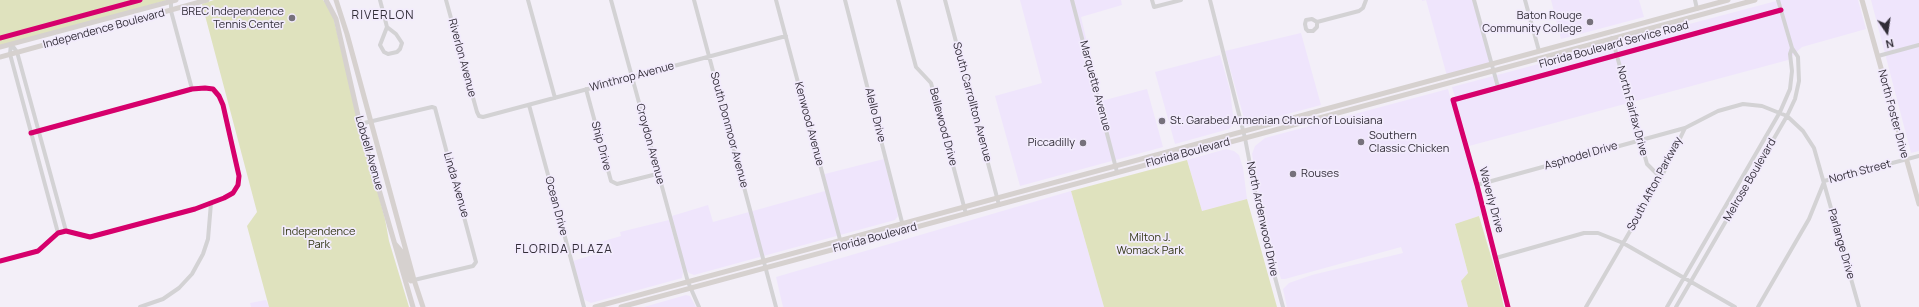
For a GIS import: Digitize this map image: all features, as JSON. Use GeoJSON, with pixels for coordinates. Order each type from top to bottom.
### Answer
{"type":"FeatureCollection","features":[{"type":"Feature","properties":{"kind":"main road","name":"Independence Boulevard"},"geometry":{"type":"LineString","coordinates":[[0,57],[207,0]]}},
{"type":"Feature","properties":{"kind":"main road","name":"Lobdell Avenue"},"geometry":{"type":"LineString","coordinates":[[326,0],[332,11],[339,31],[360,124],[412,305]]}},
{"type":"Feature","properties":{"kind":"main road","name":"Lobdell Avenue"},"geometry":{"type":"LineString","coordinates":[[336,0],[414,280],[423,307]]}},
{"type":"Feature","properties":{"kind":"main road","name":"Florida Boulevard"},"geometry":{"type":"LineString","coordinates":[[596,307],[1728,0]]}},
{"type":"Feature","properties":{"kind":"main road","name":"Florida Boulevard"},"geometry":{"type":"LineString","coordinates":[[621,307],[1755,0]]}},
{"type":"Feature","properties":{"kind":"main road","name":"North Foster Drive"},"geometry":{"type":"LineString","coordinates":[[1862,0],[1919,204]]}},
{"type":"Feature","properties":{"kind":"main road","name":"Independence Boulevard"},"geometry":{"type":"LineString","coordinates":[[0,47],[174,1]]}},
{"type":"Feature","properties":{"kind":"main road"},"geometry":{"type":"LineString","coordinates":[[1670,16],[1671,22]]}},
{"type":"Feature","properties":{"kind":"main road"},"geometry":{"type":"LineString","coordinates":[[1586,39],[1587,45]]}},
{"type":"Feature","properties":{"kind":"main road"},"geometry":{"type":"LineString","coordinates":[[1326,109],[1327,116]]}},
{"type":"Feature","properties":{"kind":"main road"},"geometry":{"type":"LineString","coordinates":[[1075,177],[1076,184]]}},
{"type":"Feature","properties":{"kind":"main road"},"geometry":{"type":"LineString","coordinates":[[394,243],[401,251],[411,281],[414,280]]}},
{"type":"Feature","properties":{"kind":"main road"},"geometry":{"type":"LineString","coordinates":[[733,277],[750,268],[750,265]]}},
{"type":"Feature","properties":{"kind":"main road"},"geometry":{"type":"LineString","coordinates":[[412,305],[418,307]]}},
{"type":"Feature","properties":{"kind":"street"},"geometry":{"type":"LineString","coordinates":[[380,0],[387,27],[380,45],[384,52],[388,54],[397,52],[402,43],[396,34],[387,27]]}},
{"type":"Feature","properties":{"kind":"street","name":"Riverlon Avenue"},"geometry":{"type":"LineString","coordinates":[[446,0],[479,116]]}},
{"type":"Feature","properties":{"kind":"street"},"geometry":{"type":"LineString","coordinates":[[528,0],[555,98]]}},
{"type":"Feature","properties":{"kind":"street","name":"Croydon Avenue"},"geometry":{"type":"LineString","coordinates":[[611,0],[657,174],[688,282],[699,307]]}},
{"type":"Feature","properties":{"kind":"street","name":"South Donmoor Avenue"},"geometry":{"type":"LineString","coordinates":[[694,0],[776,307]]}},
{"type":"Feature","properties":{"kind":"street","name":"Kenwood Avenue"},"geometry":{"type":"LineString","coordinates":[[776,0],[842,247]]}},
{"type":"Feature","properties":{"kind":"street","name":"Alello Drive"},"geometry":{"type":"LineString","coordinates":[[845,0],[904,230]]}},
{"type":"Feature","properties":{"kind":"street","name":"Bellewood Drive"},"geometry":{"type":"LineString","coordinates":[[898,0],[916,67],[931,83],[966,214]]}},
{"type":"Feature","properties":{"kind":"street","name":"South Carrollton Avenue"},"geometry":{"type":"LineString","coordinates":[[945,0],[999,205]]}},
{"type":"Feature","properties":{"kind":"street","name":"Marquette Avenue"},"geometry":{"type":"LineString","coordinates":[[1072,0],[1117,172]]}},
{"type":"Feature","properties":{"kind":"street"},"geometry":{"type":"LineString","coordinates":[[1152,0],[1154,7],[1181,0]]}},
{"type":"Feature","properties":{"kind":"street","name":"North Ardenwood Drive"},"geometry":{"type":"LineString","coordinates":[[1210,0],[1245,138],[1263,233],[1283,307]]}},
{"type":"Feature","properties":{"kind":"street"},"geometry":{"type":"LineString","coordinates":[[1317,22],[1359,11],[1363,8],[1366,0]]}},
{"type":"Feature","properties":{"kind":"street"},"geometry":{"type":"LineString","coordinates":[[1474,0],[1498,87]]}},
{"type":"Feature","properties":{"kind":"street"},"geometry":{"type":"LineString","coordinates":[[1525,0],[1539,51]]}},
{"type":"Feature","properties":{"kind":"street"},"geometry":{"type":"LineString","coordinates":[[1695,0],[1697,8]]}},
{"type":"Feature","properties":{"kind":"street","name":"Melrose Boulevard"},"geometry":{"type":"LineString","coordinates":[[1676,307],[1795,100],[1799,81],[1798,57],[1792,48],[1778,0]]}},
{"type":"Feature","properties":{"kind":"street"},"geometry":{"type":"LineString","coordinates":[[174,1],[171,11],[192,89]]}},
{"type":"Feature","properties":{"kind":"street"},"geometry":{"type":"LineString","coordinates":[[138,10],[141,19]]}},
{"type":"Feature","properties":{"kind":"street","name":"Florida Boulevard Service Road"},"geometry":{"type":"LineString","coordinates":[[1453,100],[1781,10]]}},
{"type":"Feature","properties":{"kind":"street"},"geometry":{"type":"LineString","coordinates":[[100,20],[103,29]]}},
{"type":"Feature","properties":{"kind":"street","name":"Winthrop Avenue"},"geometry":{"type":"LineString","coordinates":[[479,116],[486,117],[786,36]]}},
{"type":"Feature","properties":{"kind":"street","name":"North Fairfax Drive"},"geometry":{"type":"LineString","coordinates":[[1612,38],[1647,164],[1661,178]]}},
{"type":"Feature","properties":{"kind":"street"},"geometry":{"type":"LineString","coordinates":[[11,44],[18,52],[66,231]]}},
{"type":"Feature","properties":{"kind":"street"},"geometry":{"type":"LineString","coordinates":[[11,44],[10,54],[58,233]]}},
{"type":"Feature","properties":{"kind":"street"},"geometry":{"type":"LineString","coordinates":[[1878,56],[1919,45]]}},
{"type":"Feature","properties":{"kind":"street","name":"Melrose Boulevard"},"geometry":{"type":"LineString","coordinates":[[1667,307],[1780,112],[1790,89],[1792,71],[1790,54],[1792,48]]}},
{"type":"Feature","properties":{"kind":"street"},"geometry":{"type":"LineString","coordinates":[[0,261],[38,251],[58,233],[66,231],[90,237],[211,203],[224,198],[233,192],[238,185],[239,176],[219,96],[213,89],[192,89],[31,133]]}},
{"type":"Feature","properties":{"kind":"street","name":"Ship Drive"},"geometry":{"type":"LineString","coordinates":[[586,89],[611,181],[618,184],[657,174]]}},
{"type":"Feature","properties":{"kind":"street","name":"Waverly Drive"},"geometry":{"type":"LineString","coordinates":[[1453,100],[1477,185],[1508,307]]}},
{"type":"Feature","properties":{"kind":"street","name":"South Afton Parkway"},"geometry":{"type":"LineString","coordinates":[[1586,307],[1661,178],[1685,128],[1718,111],[1743,104],[1762,106],[1787,116]]}},
{"type":"Feature","properties":{"kind":"street","name":"Ocean Drive"},"geometry":{"type":"LineString","coordinates":[[529,105],[584,307]]}},
{"type":"Feature","properties":{"kind":"street","name":"Linda Avenue"},"geometry":{"type":"LineString","coordinates":[[370,121],[432,107],[435,108],[468,226],[475,264],[414,280]]}},
{"type":"Feature","properties":{"kind":"street","name":"Parlange Drive"},"geometry":{"type":"LineString","coordinates":[[1787,116],[1803,131],[1814,148],[1859,307]]}},
{"type":"Feature","properties":{"kind":"street"},"geometry":{"type":"LineString","coordinates":[[360,124],[370,121]]}},
{"type":"Feature","properties":{"kind":"street","name":"Asphodel Drive"},"geometry":{"type":"LineString","coordinates":[[1477,185],[1685,128]]}},
{"type":"Feature","properties":{"kind":"street","name":"North Street"},"geometry":{"type":"LineString","coordinates":[[1824,181],[1919,156]]}},
{"type":"Feature","properties":{"kind":"street"},"geometry":{"type":"LineString","coordinates":[[1758,307],[1809,219],[1824,181]]}},
{"type":"Feature","properties":{"kind":"street"},"geometry":{"type":"LineString","coordinates":[[140,307],[163,299],[179,288],[192,274],[204,254],[208,239],[211,203]]}},
{"type":"Feature","properties":{"kind":"street"},"geometry":{"type":"LineString","coordinates":[[1496,258],[1584,233],[1598,233],[1623,243],[1735,307]]}},
{"type":"Feature","properties":{"kind":"shaded area"},"geometry":{"type":"Polygon","coordinates":[[[1020,0],[1121,0],[1122,5],[1081,17],[1101,101],[1147,89],[1163,147],[1020,186],[995,96],[1042,83],[1020,0]]]}},
{"type":"Feature","properties":{"kind":"shaded area"},"geometry":{"type":"Polygon","coordinates":[[[1426,0],[1474,0],[1492,64],[1447,76],[1426,0]]]}},
{"type":"Feature","properties":{"kind":"shaded area","name":"Baton Rouge Community College"},"geometry":{"type":"Polygon","coordinates":[[[1551,0],[1639,0],[1644,17],[1561,39],[1551,0]]]}},
{"type":"Feature","properties":{"kind":"shaded area"},"geometry":{"type":"Polygon","coordinates":[[[1780,0],[1858,0],[1866,29],[1802,47],[1788,60],[1469,146],[1452,87],[1780,0]]]}},
{"type":"Feature","properties":{"kind":"shaded area"},"geometry":{"type":"Polygon","coordinates":[[[1871,0],[1919,0],[1919,151],[1911,153],[1871,0]]]}},
{"type":"Feature","properties":{"kind":"shaded area"},"geometry":{"type":"Polygon","coordinates":[[[1301,33],[1321,105],[1254,123],[1244,118],[1225,51],[1301,33]]]}},
{"type":"Feature","properties":{"kind":"shaded area"},"geometry":{"type":"Polygon","coordinates":[[[1220,55],[1230,90],[1234,124],[1229,129],[1175,144],[1155,72],[1220,55]]]}},
{"type":"Feature","properties":{"kind":"shaded area"},"geometry":{"type":"Polygon","coordinates":[[[1448,89],[1482,215],[1455,225],[1468,273],[1461,281],[1468,307],[1287,307],[1283,289],[1289,283],[1312,275],[1403,253],[1401,247],[1281,279],[1261,205],[1252,154],[1255,146],[1265,138],[1448,89]]]}},
{"type":"Feature","properties":{"kind":"shaded area"},"geometry":{"type":"Polygon","coordinates":[[[1226,149],[1234,151],[1239,155],[1243,168],[1247,199],[1202,211],[1187,160],[1226,149]]]}},
{"type":"Feature","properties":{"kind":"shaded area"},"geometry":{"type":"Polygon","coordinates":[[[884,159],[898,216],[895,220],[694,275],[689,273],[685,268],[672,216],[708,205],[713,222],[825,191],[821,175],[884,159]]]}},
{"type":"Feature","properties":{"kind":"shaded area"},"geometry":{"type":"Polygon","coordinates":[[[1071,191],[1104,307],[783,307],[776,277],[1071,191]]]}},
{"type":"Feature","properties":{"kind":"shaded area"},"geometry":{"type":"Polygon","coordinates":[[[669,220],[683,272],[682,278],[591,303],[583,299],[573,261],[599,253],[597,243],[621,236],[620,232],[669,220]]]}},
{"type":"Feature","properties":{"kind":"shaded area"},"geometry":{"type":"Polygon","coordinates":[[[686,295],[690,296],[696,307],[644,307],[686,295]]]}},
{"type":"Feature","properties":{"kind":"shaded area"},"geometry":{"type":"Polygon","coordinates":[[[266,300],[269,307],[251,307],[250,303],[266,300]]]}},
{"type":"Feature","properties":{"kind":"green space"},"geometry":{"type":"Polygon","coordinates":[[[0,0],[168,0],[0,46],[0,0]]]}},
{"type":"Feature","properties":{"kind":"green space","name":"Independence Park"},"geometry":{"type":"Polygon","coordinates":[[[214,0],[323,0],[329,8],[333,16],[385,219],[389,241],[409,307],[269,307],[247,226],[257,212],[202,4],[214,0]]]}},
{"type":"Feature","properties":{"kind":"green space","name":"Milton J. Womack Park"},"geometry":{"type":"Polygon","coordinates":[[[1187,160],[1202,211],[1247,199],[1277,307],[1104,307],[1071,191],[1187,160]]]}},
{"type":"Feature","properties":{"kind":"green space"},"geometry":{"type":"Polygon","coordinates":[[[1479,216],[1496,273],[1504,307],[1468,307],[1461,281],[1468,273],[1455,224],[1479,216]]]}},
{"type":"Feature","properties":{"kind":"cycle path"},"geometry":{"type":"LineString","coordinates":[[0,38],[140,0]]}},
{"type":"Feature","properties":{"kind":"cycle path"},"geometry":{"type":"LineString","coordinates":[[1508,307],[1477,185],[1453,100],[1781,10]]}},
{"type":"Feature","properties":{"kind":"cycle path"},"geometry":{"type":"LineString","coordinates":[[0,261],[38,251],[58,233],[66,231],[90,237],[195,209],[233,193],[238,185],[239,176],[223,105],[219,96],[213,89],[192,89],[31,133]]}},
{"type":"Feature","properties":{"kind":"place","name":"BREC Independence Tennis Center"},"geometry":{"type":"Point","coordinates":[292,18]}},
{"type":"Feature","properties":{"kind":"place","name":"Baton Rouge Community College"},"geometry":{"type":"Point","coordinates":[1590,22]}},
{"type":"Feature","properties":{"kind":"place","name":"St. Garabed Armenian Church of Louisiana"},"geometry":{"type":"Point","coordinates":[1162,121]}},
{"type":"Feature","properties":{"kind":"place","name":"Southern Classic Chicken"},"geometry":{"type":"Point","coordinates":[1361,142]}},
{"type":"Feature","properties":{"kind":"place","name":"Piccadilly"},"geometry":{"type":"Point","coordinates":[1083,143]}},
{"type":"Feature","properties":{"kind":"place","name":"Rouses"},"geometry":{"type":"Point","coordinates":[1293,174]}},
{"type":"Feature","properties":{"kind":"district","name":"RIVERLON"},"geometry":{"type":"Point","coordinates":[383,16]}},
{"type":"Feature","properties":{"kind":"district","name":"FLORIDA PLAZA"},"geometry":{"type":"Point","coordinates":[564,250]}}]}
